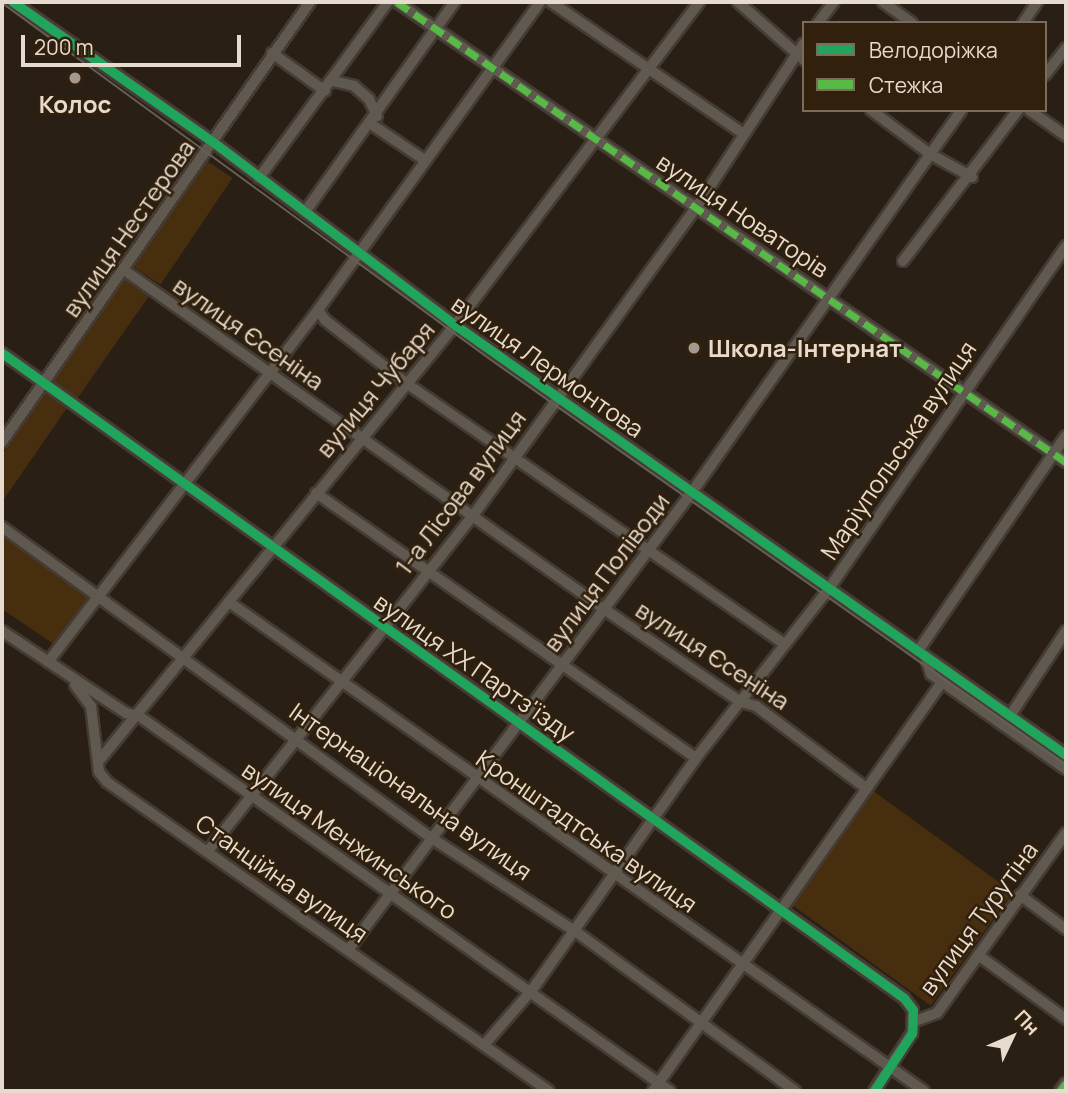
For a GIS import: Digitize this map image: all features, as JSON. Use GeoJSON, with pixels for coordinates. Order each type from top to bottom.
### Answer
{"type":"FeatureCollection","features":[{"type":"Feature","properties":{"kind":"street","name":"вулиця Лермонтова"},"geometry":{"type":"LineString","coordinates":[[13,2],[213,142],[360,250],[455,325],[1066,755]]}},
{"type":"Feature","properties":{"kind":"street","name":"вулиця Нестерова"},"geometry":{"type":"LineString","coordinates":[[2,442],[310,2]]}},
{"type":"Feature","properties":{"kind":"street"},"geometry":{"type":"LineString","coordinates":[[259,178],[333,81],[388,2]]}},
{"type":"Feature","properties":{"kind":"street","name":"вулиця Новаторів"},"geometry":{"type":"LineString","coordinates":[[397,2],[1066,462]]}},
{"type":"Feature","properties":{"kind":"street"},"geometry":{"type":"LineString","coordinates":[[305,212],[374,120],[455,2]]}},
{"type":"Feature","properties":{"kind":"street"},"geometry":{"type":"LineString","coordinates":[[47,662],[318,310],[426,161],[491,65],[540,2]]}},
{"type":"Feature","properties":{"kind":"street"},"geometry":{"type":"LineString","coordinates":[[551,2],[744,134]]}},
{"type":"Feature","properties":{"kind":"street","name":"вулиця Чубаря"},"geometry":{"type":"LineString","coordinates":[[98,762],[139,716],[316,493],[455,325],[595,138],[651,70],[699,2]]}},
{"type":"Feature","properties":{"kind":"street"},"geometry":{"type":"LineString","coordinates":[[738,2],[800,57]]}},
{"type":"Feature","properties":{"kind":"street"},"geometry":{"type":"LineString","coordinates":[[820,21],[834,2]]}},
{"type":"Feature","properties":{"kind":"street"},"geometry":{"type":"LineString","coordinates":[[883,2],[909,21]]}},
{"type":"Feature","properties":{"kind":"street"},"geometry":{"type":"LineString","coordinates":[[1024,21],[1037,2]]}},
{"type":"Feature","properties":{"kind":"street"},"geometry":{"type":"LineString","coordinates":[[1047,72],[1066,48]]}},
{"type":"Feature","properties":{"kind":"street"},"geometry":{"type":"LineString","coordinates":[[272,53],[325,91]]}},
{"type":"Feature","properties":{"kind":"street","name":"1-а Лісова вулиця"},"geometry":{"type":"LineString","coordinates":[[208,851],[299,738],[383,626],[472,517],[696,208],[744,134],[800,57]]}},
{"type":"Feature","properties":{"kind":"street"},"geometry":{"type":"LineString","coordinates":[[333,81],[354,86],[369,99],[374,120],[426,161]]}},
{"type":"Feature","properties":{"kind":"street"},"geometry":{"type":"LineString","coordinates":[[874,112],[930,154],[972,177]]}},
{"type":"Feature","properties":{"kind":"street","name":"вулиця Поліводи"},"geometry":{"type":"LineString","coordinates":[[348,950],[430,836],[692,492],[826,298],[960,112]]}},
{"type":"Feature","properties":{"kind":"street"},"geometry":{"type":"LineString","coordinates":[[903,261],[972,177],[1017,112]]}},
{"type":"Feature","properties":{"kind":"street"},"geometry":{"type":"LineString","coordinates":[[1032,112],[1066,136]]}},
{"type":"Feature","properties":{"kind":"street","name":"Маріупольська вулиця"},"geometry":{"type":"LineString","coordinates":[[484,1045],[531,990],[575,931],[612,873],[695,758],[830,587],[963,391],[1066,246]]}},
{"type":"Feature","properties":{"kind":"street","name":"вулиця Єсеніна"},"geometry":{"type":"LineString","coordinates":[[124,270],[604,609],[741,702],[756,706],[866,788]]}},
{"type":"Feature","properties":{"kind":"street"},"geometry":{"type":"LineString","coordinates":[[318,310],[324,320],[407,383],[785,644]]}},
{"type":"Feature","properties":{"kind":"street","name":"вулиця XX Партз'їзду"},"geometry":{"type":"LineString","coordinates":[[2,353],[904,998],[915,1021]]}},
{"type":"Feature","properties":{"kind":"street"},"geometry":{"type":"LineString","coordinates":[[1066,436],[921,654],[931,674],[1066,769]]}},
{"type":"Feature","properties":{"kind":"street"},"geometry":{"type":"LineString","coordinates":[[316,493],[695,758]]}},
{"type":"Feature","properties":{"kind":"street","name":"Інтернаціональна вулиця"},"geometry":{"type":"LineString","coordinates":[[2,527],[299,738],[430,836],[575,931],[699,1024],[795,1091]]}},
{"type":"Feature","properties":{"kind":"street","name":"Кронштадтська вулиця"},"geometry":{"type":"LineString","coordinates":[[229,602],[475,779],[924,1091]]}},
{"type":"Feature","properties":{"kind":"street","name":"вулиця Менжинського"},"geometry":{"type":"LineString","coordinates":[[2,631],[126,713],[139,716],[387,895],[531,990],[656,1087],[670,1091]]}},
{"type":"Feature","properties":{"kind":"street"},"geometry":{"type":"LineString","coordinates":[[1010,716],[1066,631]]}},
{"type":"Feature","properties":{"kind":"street","name":"Станційна вулиця"},"geometry":{"type":"LineString","coordinates":[[47,662],[83,691],[91,706],[98,762],[107,782],[549,1091]]}},
{"type":"Feature","properties":{"kind":"street"},"geometry":{"type":"LineString","coordinates":[[656,1087],[942,682]]}},
{"type":"Feature","properties":{"kind":"street","name":"вулиця Турутіна"},"geometry":{"type":"LineString","coordinates":[[874,1091],[891,1068],[915,1021],[937,1013],[1020,895],[1063,845],[1066,833]]}},
{"type":"Feature","properties":{"kind":"street"},"geometry":{"type":"LineString","coordinates":[[1020,895],[1066,929]]}},
{"type":"Feature","properties":{"kind":"street"},"geometry":{"type":"LineString","coordinates":[[978,955],[1066,1019]]}},
{"type":"Feature","properties":{"kind":"street"},"geometry":{"type":"LineString","coordinates":[[1060,1091],[1066,1083]]}},
{"type":"Feature","properties":{"kind":"shaded area"},"geometry":{"type":"Polygon","coordinates":[[[206,160],[233,178],[160,285],[134,267],[206,160]]]}},
{"type":"Feature","properties":{"kind":"shaded area"},"geometry":{"type":"Polygon","coordinates":[[[124,276],[150,294],[76,400],[50,382],[124,276]]]}},
{"type":"Feature","properties":{"kind":"shaded area"},"geometry":{"type":"Polygon","coordinates":[[[45,393],[67,408],[2,502],[2,455],[45,393]]]}},
{"type":"Feature","properties":{"kind":"shaded area"},"geometry":{"type":"Polygon","coordinates":[[[2,532],[91,593],[55,645],[2,609],[2,532]]]}},
{"type":"Feature","properties":{"kind":"shaded area"},"geometry":{"type":"Polygon","coordinates":[[[872,790],[1013,892],[930,1006],[790,903],[872,790]]]}},
{"type":"Feature","properties":{"kind":"tram line"},"geometry":{"type":"LineString","coordinates":[[2,3],[491,360],[1066,765]]}},
{"type":"Feature","properties":{"kind":"marked path"},"geometry":{"type":"LineString","coordinates":[[397,2],[1066,462]]}},
{"type":"Feature","properties":{"kind":"marked path"},"geometry":{"type":"LineString","coordinates":[[1060,1091],[1066,1083]]}},
{"type":"Feature","properties":{"kind":"cycle path"},"geometry":{"type":"LineString","coordinates":[[13,2],[213,142],[455,325],[1066,755]]}},
{"type":"Feature","properties":{"kind":"cycle path"},"geometry":{"type":"LineString","coordinates":[[2,353],[904,998],[913,1010],[912,1033],[874,1091]]}},
{"type":"Feature","properties":{"kind":"place","name":"Колос"},"geometry":{"type":"Point","coordinates":[75,78]}},
{"type":"Feature","properties":{"kind":"place","name":"Школа-Інтернат"},"geometry":{"type":"Point","coordinates":[694,348]}}]}
